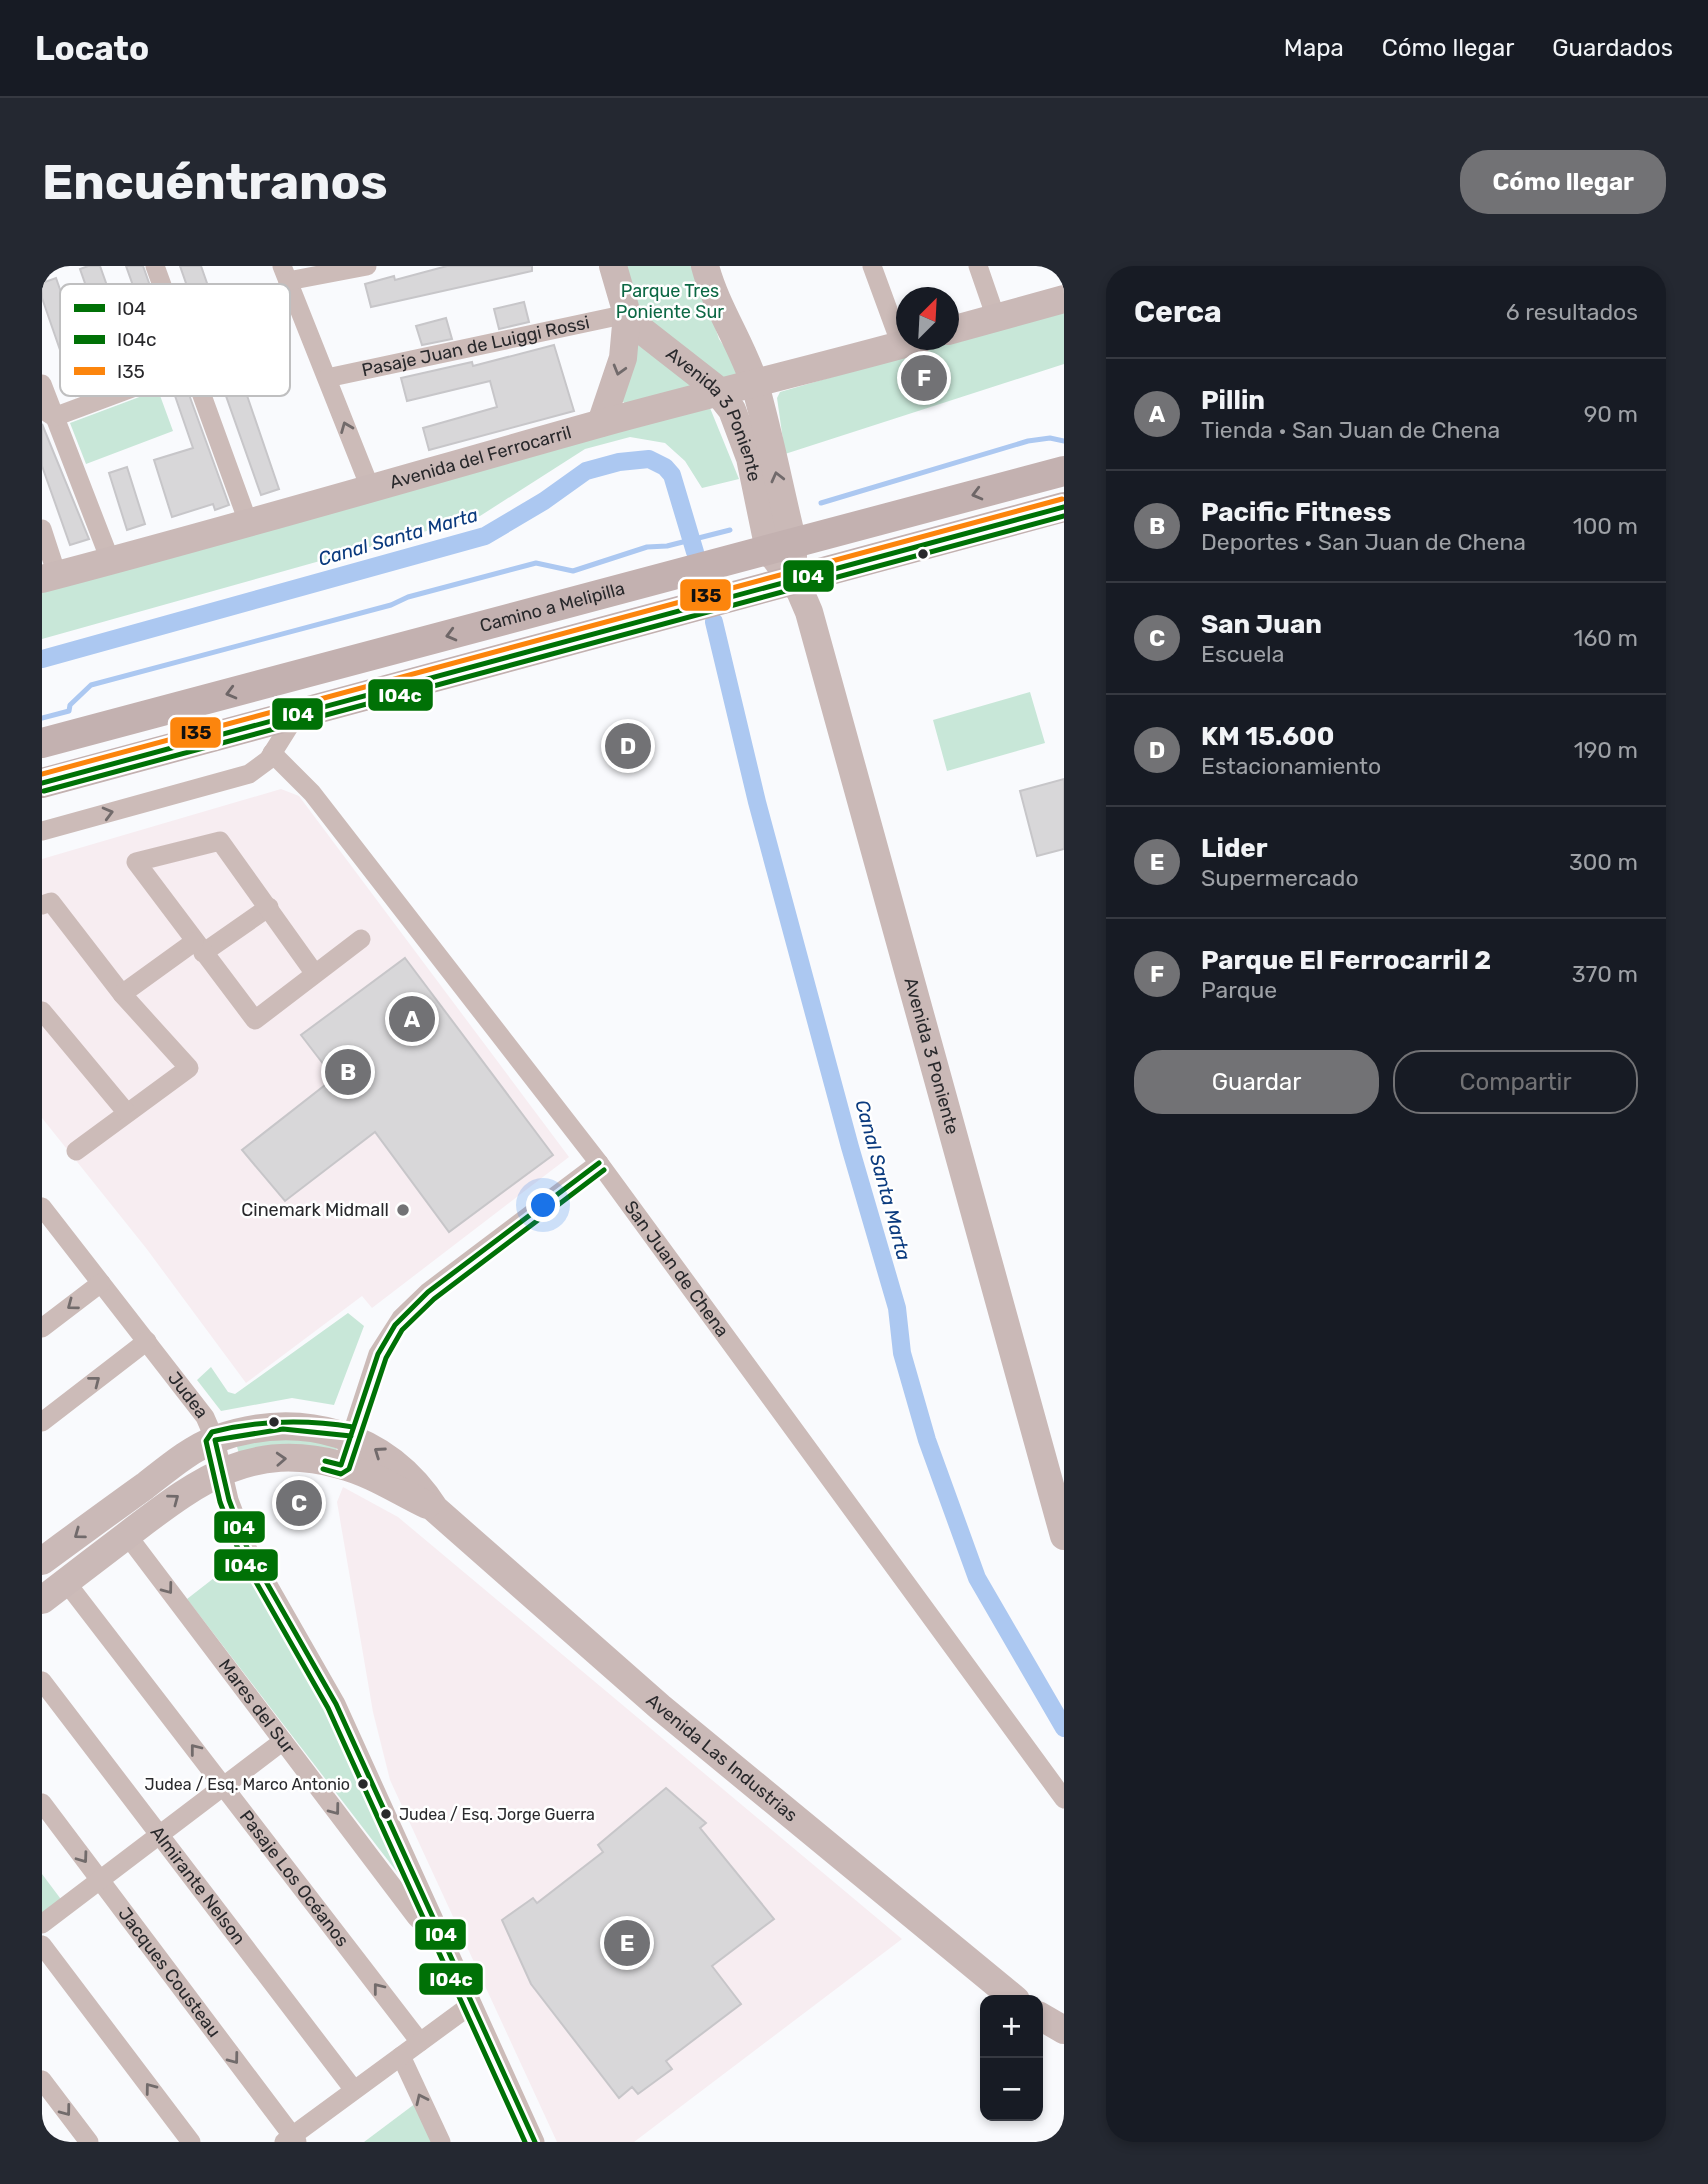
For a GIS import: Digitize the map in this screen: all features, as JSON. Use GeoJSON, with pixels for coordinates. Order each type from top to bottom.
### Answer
{"type":"FeatureCollection","features":[{"type":"Feature","properties":{"kind":"main road","name":"Camino a Melipilla"},"geometry":{"type":"LineString","coordinates":[[42,743],[1064,471]]}},
{"type":"Feature","properties":{"kind":"main road","name":"Camino a Melipilla"},"geometry":{"type":"LineString","coordinates":[[42,783],[1064,507]]}},
{"type":"Feature","properties":{"kind":"street"},"geometry":{"type":"LineString","coordinates":[[155,266],[161,284]]}},
{"type":"Feature","properties":{"kind":"street"},"geometry":{"type":"LineString","coordinates":[[285,274],[367,266]]}},
{"type":"Feature","properties":{"kind":"street","name":"Avenida 3 Poniente"},"geometry":{"type":"LineString","coordinates":[[613,266],[627,314],[640,329],[719,392],[732,410],[792,579],[813,624],[1064,1536]]}},
{"type":"Feature","properties":{"kind":"street","name":"Avenida 3 Poniente"},"geometry":{"type":"LineString","coordinates":[[705,266],[718,305],[744,355],[755,385],[781,547]]}},
{"type":"Feature","properties":{"kind":"street"},"geometry":{"type":"LineString","coordinates":[[873,266],[896,313]]}},
{"type":"Feature","properties":{"kind":"street"},"geometry":{"type":"LineString","coordinates":[[978,266],[996,318]]}},
{"type":"Feature","properties":{"kind":"street"},"geometry":{"type":"LineString","coordinates":[[290,286],[371,490]]}},
{"type":"Feature","properties":{"kind":"street"},"geometry":{"type":"LineString","coordinates":[[959,328],[1064,299]]}},
{"type":"Feature","properties":{"kind":"street"},"geometry":{"type":"LineString","coordinates":[[601,423],[623,358],[627,314]]}},
{"type":"Feature","properties":{"kind":"street","name":"Pasaje Juan de Luiggi Rossi"},"geometry":{"type":"LineString","coordinates":[[327,378],[627,314]]}},
{"type":"Feature","properties":{"kind":"street","name":"Avenida del Ferrocarril"},"geometry":{"type":"LineString","coordinates":[[50,577],[371,490],[601,423],[755,385],[896,346]]}},
{"type":"Feature","properties":{"kind":"street"},"geometry":{"type":"LineString","coordinates":[[42,383],[48,413],[110,560]]}},
{"type":"Feature","properties":{"kind":"street"},"geometry":{"type":"LineString","coordinates":[[48,413],[100,396]]}},
{"type":"Feature","properties":{"kind":"street"},"geometry":{"type":"LineString","coordinates":[[202,396],[247,522]]}},
{"type":"Feature","properties":{"kind":"street"},"geometry":{"type":"LineString","coordinates":[[42,529],[50,577]]}},
{"type":"Feature","properties":{"kind":"street"},"geometry":{"type":"LineString","coordinates":[[42,831],[255,771],[272,753],[297,714]]}},
{"type":"Feature","properties":{"kind":"street","name":"San Juan de Chena"},"geometry":{"type":"LineString","coordinates":[[272,753],[312,793],[599,1163],[1064,1799]]}},
{"type":"Feature","properties":{"kind":"street"},"geometry":{"type":"LineString","coordinates":[[315,974],[220,842],[136,862],[255,1020],[362,939]]}},
{"type":"Feature","properties":{"kind":"street"},"geometry":{"type":"LineString","coordinates":[[42,905],[51,902],[122,993],[189,1068],[76,1152]]}},
{"type":"Feature","properties":{"kind":"street"},"geometry":{"type":"LineString","coordinates":[[122,993],[269,907]]}},
{"type":"Feature","properties":{"kind":"street"},"geometry":{"type":"LineString","coordinates":[[42,1011],[127,1113]]}},
{"type":"Feature","properties":{"kind":"street"},"geometry":{"type":"LineString","coordinates":[[341,1465],[378,1354],[401,1318],[428,1292],[599,1163]]}},
{"type":"Feature","properties":{"kind":"street","name":"Judea"},"geometry":{"type":"LineString","coordinates":[[46,1219],[101,1283],[199,1408],[215,1440],[221,1470],[248,1550],[336,1704],[535,2142]]}},
{"type":"Feature","properties":{"kind":"street"},"geometry":{"type":"LineString","coordinates":[[42,1328],[101,1283]]}},
{"type":"Feature","properties":{"kind":"street"},"geometry":{"type":"LineString","coordinates":[[42,1422],[147,1341]]}},
{"type":"Feature","properties":{"kind":"street","name":"Avenida Las Industrias"},"geometry":{"type":"LineString","coordinates":[[42,1562],[169,1467],[215,1440],[255,1430],[283,1428],[312,1429],[351,1436],[370,1446],[414,1480],[435,1509],[660,1707],[1010,1995]]}},
{"type":"Feature","properties":{"kind":"street","name":"Avenida Las Industrias"},"geometry":{"type":"LineString","coordinates":[[42,1600],[190,1486],[221,1470],[276,1459],[308,1459],[341,1465],[435,1509]]}},
{"type":"Feature","properties":{"kind":"street","name":"Mares del Sur"},"geometry":{"type":"LineString","coordinates":[[127,1535],[416,1917],[443,1942]]}},
{"type":"Feature","properties":{"kind":"street","name":"Pasaje Los Océanos"},"geometry":{"type":"LineString","coordinates":[[66,1581],[420,2042]]}},
{"type":"Feature","properties":{"kind":"street","name":"Almirante Nelson"},"geometry":{"type":"LineString","coordinates":[[42,1681],[354,2090]]}},
{"type":"Feature","properties":{"kind":"street"},"geometry":{"type":"LineString","coordinates":[[42,1924],[283,1741]]}},
{"type":"Feature","properties":{"kind":"street","name":"Jacques Cousteau"},"geometry":{"type":"LineString","coordinates":[[42,1803],[291,2140]]}},
{"type":"Feature","properties":{"kind":"street"},"geometry":{"type":"LineString","coordinates":[[42,1945],[191,2142]]}},
{"type":"Feature","properties":{"kind":"street"},"geometry":{"type":"LineString","coordinates":[[291,2140],[354,2090],[472,2004]]}},
{"type":"Feature","properties":{"kind":"street"},"geometry":{"type":"LineString","coordinates":[[1043,2018],[1064,2030]]}},
{"type":"Feature","properties":{"kind":"street"},"geometry":{"type":"LineString","coordinates":[[401,2056],[441,2142]]}},
{"type":"Feature","properties":{"kind":"street"},"geometry":{"type":"LineString","coordinates":[[42,2080],[89,2142]]}},
{"type":"Feature","properties":{"kind":"shaded area"},"geometry":{"type":"Polygon","coordinates":[[[281,789],[299,796],[569,1157],[372,1308],[362,1296],[246,1383],[146,1248],[42,1118],[42,859],[281,789]]]}},
{"type":"Feature","properties":{"kind":"shaded area"},"geometry":{"type":"Polygon","coordinates":[[[343,1487],[398,1517],[902,1939],[634,2142],[557,2142],[390,1780],[373,1712],[337,1502],[343,1487]]]}},
{"type":"Feature","properties":{"kind":"green space","name":"Parque Tres Poniente Sur"},"geometry":{"type":"Polygon","coordinates":[[[619,266],[695,266],[719,339],[743,374],[717,381],[643,323],[619,266]]]}},
{"type":"Feature","properties":{"kind":"green space"},"geometry":{"type":"Polygon","coordinates":[[[1064,310],[1064,364],[785,454],[777,398],[780,392],[925,350],[959,350],[959,340],[1064,310]]]}},
{"type":"Feature","properties":{"kind":"green space"},"geometry":{"type":"Polygon","coordinates":[[[632,340],[696,388],[626,405],[620,398],[632,340]]]}},
{"type":"Feature","properties":{"kind":"green space"},"geometry":{"type":"Polygon","coordinates":[[[142,396],[160,396],[173,431],[86,464],[70,423],[142,396]]]}},
{"type":"Feature","properties":{"kind":"green space"},"geometry":{"type":"Polygon","coordinates":[[[694,405],[710,408],[739,479],[702,488],[685,461],[665,443],[630,437],[585,449],[480,516],[42,639],[42,592],[694,405]]]}},
{"type":"Feature","properties":{"kind":"green space"},"geometry":{"type":"Polygon","coordinates":[[[1030,692],[1045,743],[947,771],[933,720],[1030,692]]]}},
{"type":"Feature","properties":{"kind":"green space"},"geometry":{"type":"Polygon","coordinates":[[[348,1313],[364,1326],[334,1405],[292,1398],[221,1411],[197,1380],[211,1367],[228,1392],[235,1394],[348,1313]]]}},
{"type":"Feature","properties":{"kind":"green space"},"geometry":{"type":"Polygon","coordinates":[[[286,1434],[338,1440],[336,1453],[239,1454],[236,1443],[286,1434]]]}},
{"type":"Feature","properties":{"kind":"green space"},"geometry":{"type":"Polygon","coordinates":[[[241,1557],[330,1708],[410,1889],[187,1599],[241,1557]]]}},
{"type":"Feature","properties":{"kind":"green space"},"geometry":{"type":"Polygon","coordinates":[[[42,1874],[63,1902],[42,1918],[42,1874]]]}},
{"type":"Feature","properties":{"kind":"green space"},"geometry":{"type":"Polygon","coordinates":[[[416,2103],[434,2142],[364,2142],[416,2103]]]}},
{"type":"Feature","properties":{"kind":"building"},"geometry":{"type":"Polygon","coordinates":[[[100,266],[106,284],[85,284],[80,269],[100,266]]]}},
{"type":"Feature","properties":{"kind":"building"},"geometry":{"type":"Polygon","coordinates":[[[126,266],[143,266],[149,284],[132,284],[126,266]]]}},
{"type":"Feature","properties":{"kind":"building"},"geometry":{"type":"Polygon","coordinates":[[[180,266],[201,266],[207,284],[186,284],[180,266]]]}},
{"type":"Feature","properties":{"kind":"building"},"geometry":{"type":"Polygon","coordinates":[[[447,266],[532,266],[532,271],[371,307],[365,284],[394,276],[395,280],[447,266]]]}},
{"type":"Feature","properties":{"kind":"building"},"geometry":{"type":"Polygon","coordinates":[[[56,278],[60,289],[60,350],[42,298],[42,283],[56,278]]]}},
{"type":"Feature","properties":{"kind":"building"},"geometry":{"type":"Polygon","coordinates":[[[524,302],[529,322],[499,329],[494,309],[524,302]]]}},
{"type":"Feature","properties":{"kind":"building"},"geometry":{"type":"Polygon","coordinates":[[[446,318],[452,339],[422,345],[416,326],[446,318]]]}},
{"type":"Feature","properties":{"kind":"building"},"geometry":{"type":"Polygon","coordinates":[[[554,345],[574,411],[429,450],[423,428],[497,407],[490,381],[407,401],[401,378],[472,362],[473,366],[554,345]]]}},
{"type":"Feature","properties":{"kind":"building"},"geometry":{"type":"Polygon","coordinates":[[[175,396],[190,396],[229,505],[215,510],[213,504],[172,517],[154,460],[193,448],[175,396]]]}},
{"type":"Feature","properties":{"kind":"building"},"geometry":{"type":"Polygon","coordinates":[[[226,396],[247,396],[279,489],[261,495],[226,396]]]}},
{"type":"Feature","properties":{"kind":"building"},"geometry":{"type":"Polygon","coordinates":[[[42,424],[89,539],[70,545],[42,466],[42,424]]]}},
{"type":"Feature","properties":{"kind":"building"},"geometry":{"type":"Polygon","coordinates":[[[127,467],[145,524],[127,530],[109,473],[127,467]]]}},
{"type":"Feature","properties":{"kind":"building"},"geometry":{"type":"Polygon","coordinates":[[[1064,779],[1064,849],[1037,856],[1020,791],[1064,779]]]}},
{"type":"Feature","properties":{"kind":"building"},"geometry":{"type":"Polygon","coordinates":[[[405,958],[553,1155],[449,1232],[375,1132],[285,1201],[242,1150],[334,1078],[301,1035],[405,958]]]}},
{"type":"Feature","properties":{"kind":"building"},"geometry":{"type":"Polygon","coordinates":[[[666,1788],[706,1823],[700,1828],[774,1919],[712,1966],[741,2004],[666,2061],[672,2069],[638,2094],[632,2087],[619,2098],[531,1984],[502,1920],[533,1898],[537,1903],[603,1852],[598,1845],[666,1788]]]}},
{"type":"Feature","properties":{"kind":"waterway"},"geometry":{"type":"LineString","coordinates":[[821,503],[1028,441],[1050,438],[1064,441]]}},
{"type":"Feature","properties":{"kind":"waterway","name":"Canal Santa Marta"},"geometry":{"type":"LineString","coordinates":[[42,659],[485,536],[544,501],[586,471],[619,462],[649,459],[665,467],[672,475],[695,552]]}},
{"type":"Feature","properties":{"kind":"waterway"},"geometry":{"type":"LineString","coordinates":[[42,718],[69,711],[70,705],[91,685],[391,605],[408,597],[536,563],[573,571],[647,547],[667,546],[730,530]]}},
{"type":"Feature","properties":{"kind":"waterway","name":"Canal Santa Marta"},"geometry":{"type":"LineString","coordinates":[[714,622],[757,802],[850,1147],[897,1308],[902,1353],[927,1440],[977,1578],[1064,1728]]}},
{"type":"Feature","properties":{"kind":"transit line","name":"I35"},"geometry":{"type":"LineString","coordinates":[[42,774],[1062,499]]}},
{"type":"Feature","properties":{"kind":"transit line","name":"I04"},"geometry":{"type":"LineString","coordinates":[[42,783],[1064,507]]}},
{"type":"Feature","properties":{"kind":"transit line","name":"I04c"},"geometry":{"type":"LineString","coordinates":[[44,791],[1064,516]]}},
{"type":"Feature","properties":{"kind":"transit line","name":"I04"},"geometry":{"type":"LineString","coordinates":[[325,1461],[341,1465],[378,1354],[395,1325],[428,1292],[599,1163]]}},
{"type":"Feature","properties":{"kind":"transit line","name":"I04c"},"geometry":{"type":"LineString","coordinates":[[323,1469],[341,1474],[349,1469],[386,1358],[402,1330],[434,1299],[604,1170]]}},
{"type":"Feature","properties":{"kind":"transit line","name":"I04c"},"geometry":{"type":"LineString","coordinates":[[353,1427],[300,1422],[265,1423],[212,1432],[206,1441],[220,1502],[240,1554],[328,1708],[525,2142]]}},
{"type":"Feature","properties":{"kind":"transit line","name":"I04"},"geometry":{"type":"LineString","coordinates":[[351,1436],[283,1429],[215,1440],[229,1500],[248,1550],[336,1704],[535,2142]]}},
{"type":"Feature","properties":{"kind":"place","name":"Parque El Ferrocarril 2"},"geometry":{"type":"Point","coordinates":[924,378]}},
{"type":"Feature","properties":{"kind":"place","name":"KM 15.600"},"geometry":{"type":"Point","coordinates":[628,746]}},
{"type":"Feature","properties":{"kind":"place","name":"Pillin"},"geometry":{"type":"Point","coordinates":[412,1019]}},
{"type":"Feature","properties":{"kind":"place","name":"Pacific Fitness"},"geometry":{"type":"Point","coordinates":[348,1072]}},
{"type":"Feature","properties":{"kind":"place","name":"Cinemark Midmall"},"geometry":{"type":"Point","coordinates":[403,1210]}},
{"type":"Feature","properties":{"kind":"place","name":"San Juan"},"geometry":{"type":"Point","coordinates":[299,1503]}},
{"type":"Feature","properties":{"kind":"place","name":"Judea / Esq. Marco Antonio"},"geometry":{"type":"Point","coordinates":[363,1784]}},
{"type":"Feature","properties":{"kind":"place","name":"Judea / Esq. Jorge Guerra"},"geometry":{"type":"Point","coordinates":[386,1814]}},
{"type":"Feature","properties":{"kind":"place","name":"Lider"},"geometry":{"type":"Point","coordinates":[627,1943]}}]}
